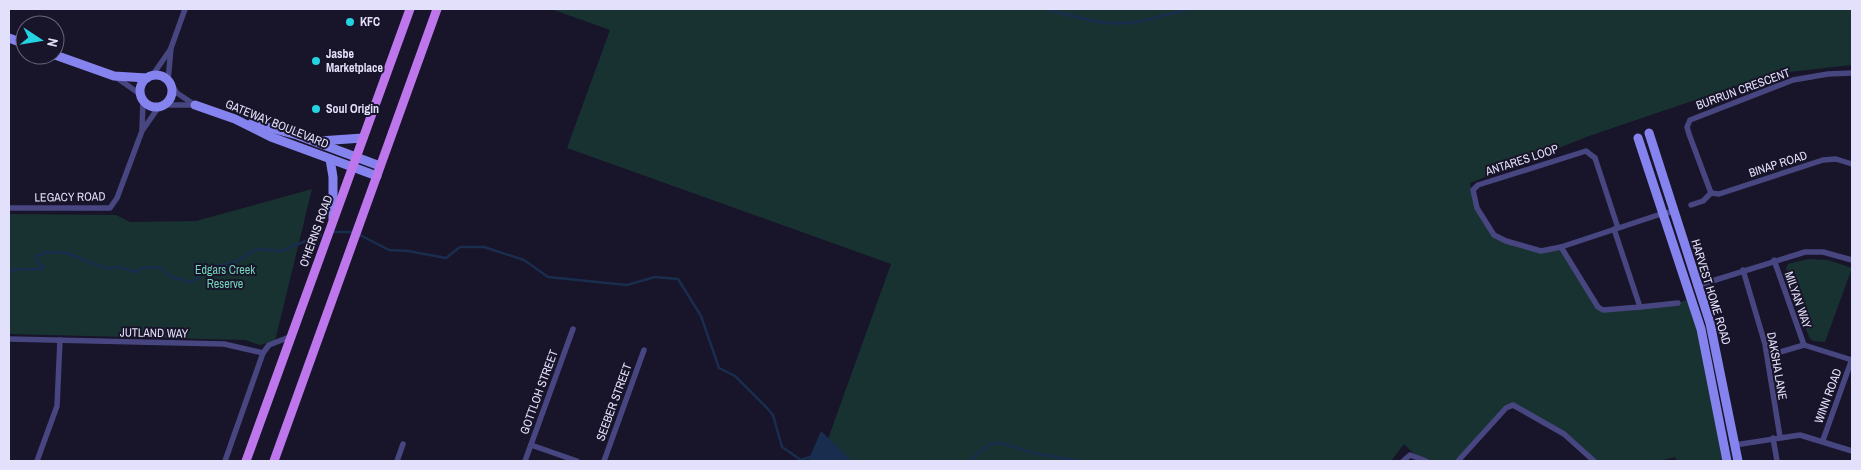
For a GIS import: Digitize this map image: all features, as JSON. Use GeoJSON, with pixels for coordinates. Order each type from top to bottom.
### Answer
{"type":"FeatureCollection","features":[{"type":"Feature","properties":{"kind":"main road","name":"O'HERNS ROAD"},"geometry":{"type":"LineString","coordinates":[[246,461],[410,9]]}},
{"type":"Feature","properties":{"kind":"main road"},"geometry":{"type":"LineString","coordinates":[[274,461],[437,9]]}},
{"type":"Feature","properties":{"kind":"street"},"geometry":{"type":"LineString","coordinates":[[141,97],[141,85],[171,48],[185,9]]}},
{"type":"Feature","properties":{"kind":"street"},"geometry":{"type":"LineString","coordinates":[[114,76],[141,97],[149,106],[162,106],[171,98],[171,48]]}},
{"type":"Feature","properties":{"kind":"street"},"geometry":{"type":"LineString","coordinates":[[65,59],[114,76],[161,76],[170,83],[177,93],[195,105]]}},
{"type":"Feature","properties":{"kind":"street","name":"BURRUN CRESCENT"},"geometry":{"type":"LineString","coordinates":[[1711,193],[1689,134],[1687,127],[1690,120],[1793,80],[1828,74],[1852,73]]}},
{"type":"Feature","properties":{"kind":"street","name":"LEGACY ROAD"},"geometry":{"type":"LineString","coordinates":[[141,97],[142,131]]}},
{"type":"Feature","properties":{"kind":"street","name":"GATEWAY BOULEVARD"},"geometry":{"type":"LineString","coordinates":[[162,106],[195,105],[235,119],[271,137],[377,176]]}},
{"type":"Feature","properties":{"kind":"street","name":"LEGACY ROAD"},"geometry":{"type":"LineString","coordinates":[[9,208],[110,208],[117,198],[142,131],[162,106]]}},
{"type":"Feature","properties":{"kind":"street"},"geometry":{"type":"LineString","coordinates":[[235,119],[272,128],[380,166]]}},
{"type":"Feature","properties":{"kind":"street","name":"HARVEST HOME ROAD"},"geometry":{"type":"LineString","coordinates":[[1649,133],[1714,338],[1738,461]]}},
{"type":"Feature","properties":{"kind":"street"},"geometry":{"type":"LineString","coordinates":[[311,141],[363,138]]}},
{"type":"Feature","properties":{"kind":"street","name":"HARVEST HOME ROAD"},"geometry":{"type":"LineString","coordinates":[[1638,138],[1701,329],[1727,461]]}},
{"type":"Feature","properties":{"kind":"street","name":"ANTARES LOOP"},"geometry":{"type":"LineString","coordinates":[[1616,228],[1595,158],[1586,151],[1478,185],[1473,190],[1477,208],[1494,235],[1534,250],[1549,251],[1664,213],[1674,212]]}},
{"type":"Feature","properties":{"kind":"street"},"geometry":{"type":"LineString","coordinates":[[330,159],[333,177],[333,221]]}},
{"type":"Feature","properties":{"kind":"street","name":"BINAP ROAD"},"geometry":{"type":"LineString","coordinates":[[1711,193],[1719,194],[1823,160],[1836,160],[1852,164]]}},
{"type":"Feature","properties":{"kind":"street"},"geometry":{"type":"LineString","coordinates":[[1691,205],[1703,201],[1711,193]]}},
{"type":"Feature","properties":{"kind":"street"},"geometry":{"type":"LineString","coordinates":[[1616,228],[1640,307]]}},
{"type":"Feature","properties":{"kind":"street"},"geometry":{"type":"LineString","coordinates":[[1561,247],[1598,307],[1608,310],[1678,303]]}},
{"type":"Feature","properties":{"kind":"street"},"geometry":{"type":"LineString","coordinates":[[1689,289],[1774,260],[1813,252],[1852,259]]}},
{"type":"Feature","properties":{"kind":"street","name":"MILYAN WAY"},"geometry":{"type":"LineString","coordinates":[[1774,260],[1804,345]]}},
{"type":"Feature","properties":{"kind":"street","name":"DAKSHA LANE"},"geometry":{"type":"LineString","coordinates":[[1743,270],[1765,344],[1780,436]]}},
{"type":"Feature","properties":{"kind":"street","name":"GOTTLOH STREET"},"geometry":{"type":"LineString","coordinates":[[525,461],[573,329]]}},
{"type":"Feature","properties":{"kind":"street"},"geometry":{"type":"LineString","coordinates":[[224,461],[263,353],[269,345],[292,336]]}},
{"type":"Feature","properties":{"kind":"street","name":"JUTLAND WAY"},"geometry":{"type":"LineString","coordinates":[[9,339],[224,344],[263,353]]}},
{"type":"Feature","properties":{"kind":"street"},"geometry":{"type":"LineString","coordinates":[[36,461],[57,406],[60,340]]}},
{"type":"Feature","properties":{"kind":"street"},"geometry":{"type":"LineString","coordinates":[[1773,354],[1804,345],[1852,360]]}},
{"type":"Feature","properties":{"kind":"street","name":"SEEBER STREET"},"geometry":{"type":"LineString","coordinates":[[604,461],[644,350]]}},
{"type":"Feature","properties":{"kind":"street","name":"WINN ROAD"},"geometry":{"type":"LineString","coordinates":[[1823,440],[1852,360]]}},
{"type":"Feature","properties":{"kind":"street"},"geometry":{"type":"LineString","coordinates":[[1458,461],[1506,408],[1513,406],[1564,434],[1594,461]]}},
{"type":"Feature","properties":{"kind":"street"},"geometry":{"type":"LineString","coordinates":[[1735,446],[1780,436],[1800,434],[1852,451]]}},
{"type":"Feature","properties":{"kind":"street"},"geometry":{"type":"LineString","coordinates":[[1773,438],[1777,461]]}},
{"type":"Feature","properties":{"kind":"street"},"geometry":{"type":"LineString","coordinates":[[397,461],[403,444]]}},
{"type":"Feature","properties":{"kind":"street"},"geometry":{"type":"LineString","coordinates":[[531,444],[578,461]]}},
{"type":"Feature","properties":{"kind":"street"},"geometry":{"type":"LineString","coordinates":[[1402,461],[1410,455],[1426,461]]}},
{"type":"Feature","properties":{"kind":"green space"},"geometry":{"type":"Polygon","coordinates":[[[551,9],[1852,9],[1852,65],[1772,74],[1589,136],[1470,183],[1472,193],[1494,235],[1534,250],[1561,247],[1600,309],[1678,303],[1692,298],[1727,461],[1677,461],[1675,457],[1659,461],[1594,461],[1571,440],[1510,406],[1458,461],[1428,460],[1416,455],[1404,444],[1391,461],[820,461],[891,264],[567,148],[610,30],[551,9]]]}},
{"type":"Feature","properties":{"kind":"green space","name":"Edgars Creek Reserve"},"geometry":{"type":"Polygon","coordinates":[[[312,189],[275,341],[260,345],[245,340],[9,334],[9,214],[116,215],[130,222],[196,221],[312,189]]]}},
{"type":"Feature","properties":{"kind":"green space"},"geometry":{"type":"Polygon","coordinates":[[[1808,259],[1828,260],[1852,268],[1825,342],[1813,341],[1809,337],[1786,268],[1788,264],[1808,259]]]}},
{"type":"Feature","properties":{"kind":"water"},"geometry":{"type":"Polygon","coordinates":[[[821,431],[852,461],[808,461],[821,431]]]}},
{"type":"Feature","properties":{"kind":"waterway"},"geometry":{"type":"LineString","coordinates":[[1047,9],[1070,16],[1118,24],[1149,19],[1189,9]]}},
{"type":"Feature","properties":{"kind":"waterway"},"geometry":{"type":"LineString","coordinates":[[334,232],[353,232]]}},
{"type":"Feature","properties":{"kind":"waterway"},"geometry":{"type":"LineString","coordinates":[[358,234],[389,250],[408,251],[446,258],[460,247],[484,247],[524,260],[548,277],[627,285],[655,277],[678,279],[701,316],[719,368],[735,376],[773,415],[782,447],[801,460],[810,457]]}},
{"type":"Feature","properties":{"kind":"waterway"},"geometry":{"type":"LineString","coordinates":[[9,271],[39,269],[44,267],[35,260],[36,256],[48,252],[67,253],[108,269],[118,267],[136,272],[141,268],[160,267],[170,277],[192,282],[211,267],[236,262],[257,249],[281,251],[321,235]]}},
{"type":"Feature","properties":{"kind":"waterway"},"geometry":{"type":"LineString","coordinates":[[969,461],[990,444],[1001,443],[1033,453],[1079,461]]}},
{"type":"Feature","properties":{"kind":"waterway"},"geometry":{"type":"LineString","coordinates":[[935,461],[949,461]]}},
{"type":"Feature","properties":{"kind":"place","name":"KFC"},"geometry":{"type":"Point","coordinates":[350,22]}},
{"type":"Feature","properties":{"kind":"place","name":"Jasbe Marketplace"},"geometry":{"type":"Point","coordinates":[316,61]}},
{"type":"Feature","properties":{"kind":"place","name":"Soul Origin"},"geometry":{"type":"Point","coordinates":[316,109]}}]}
